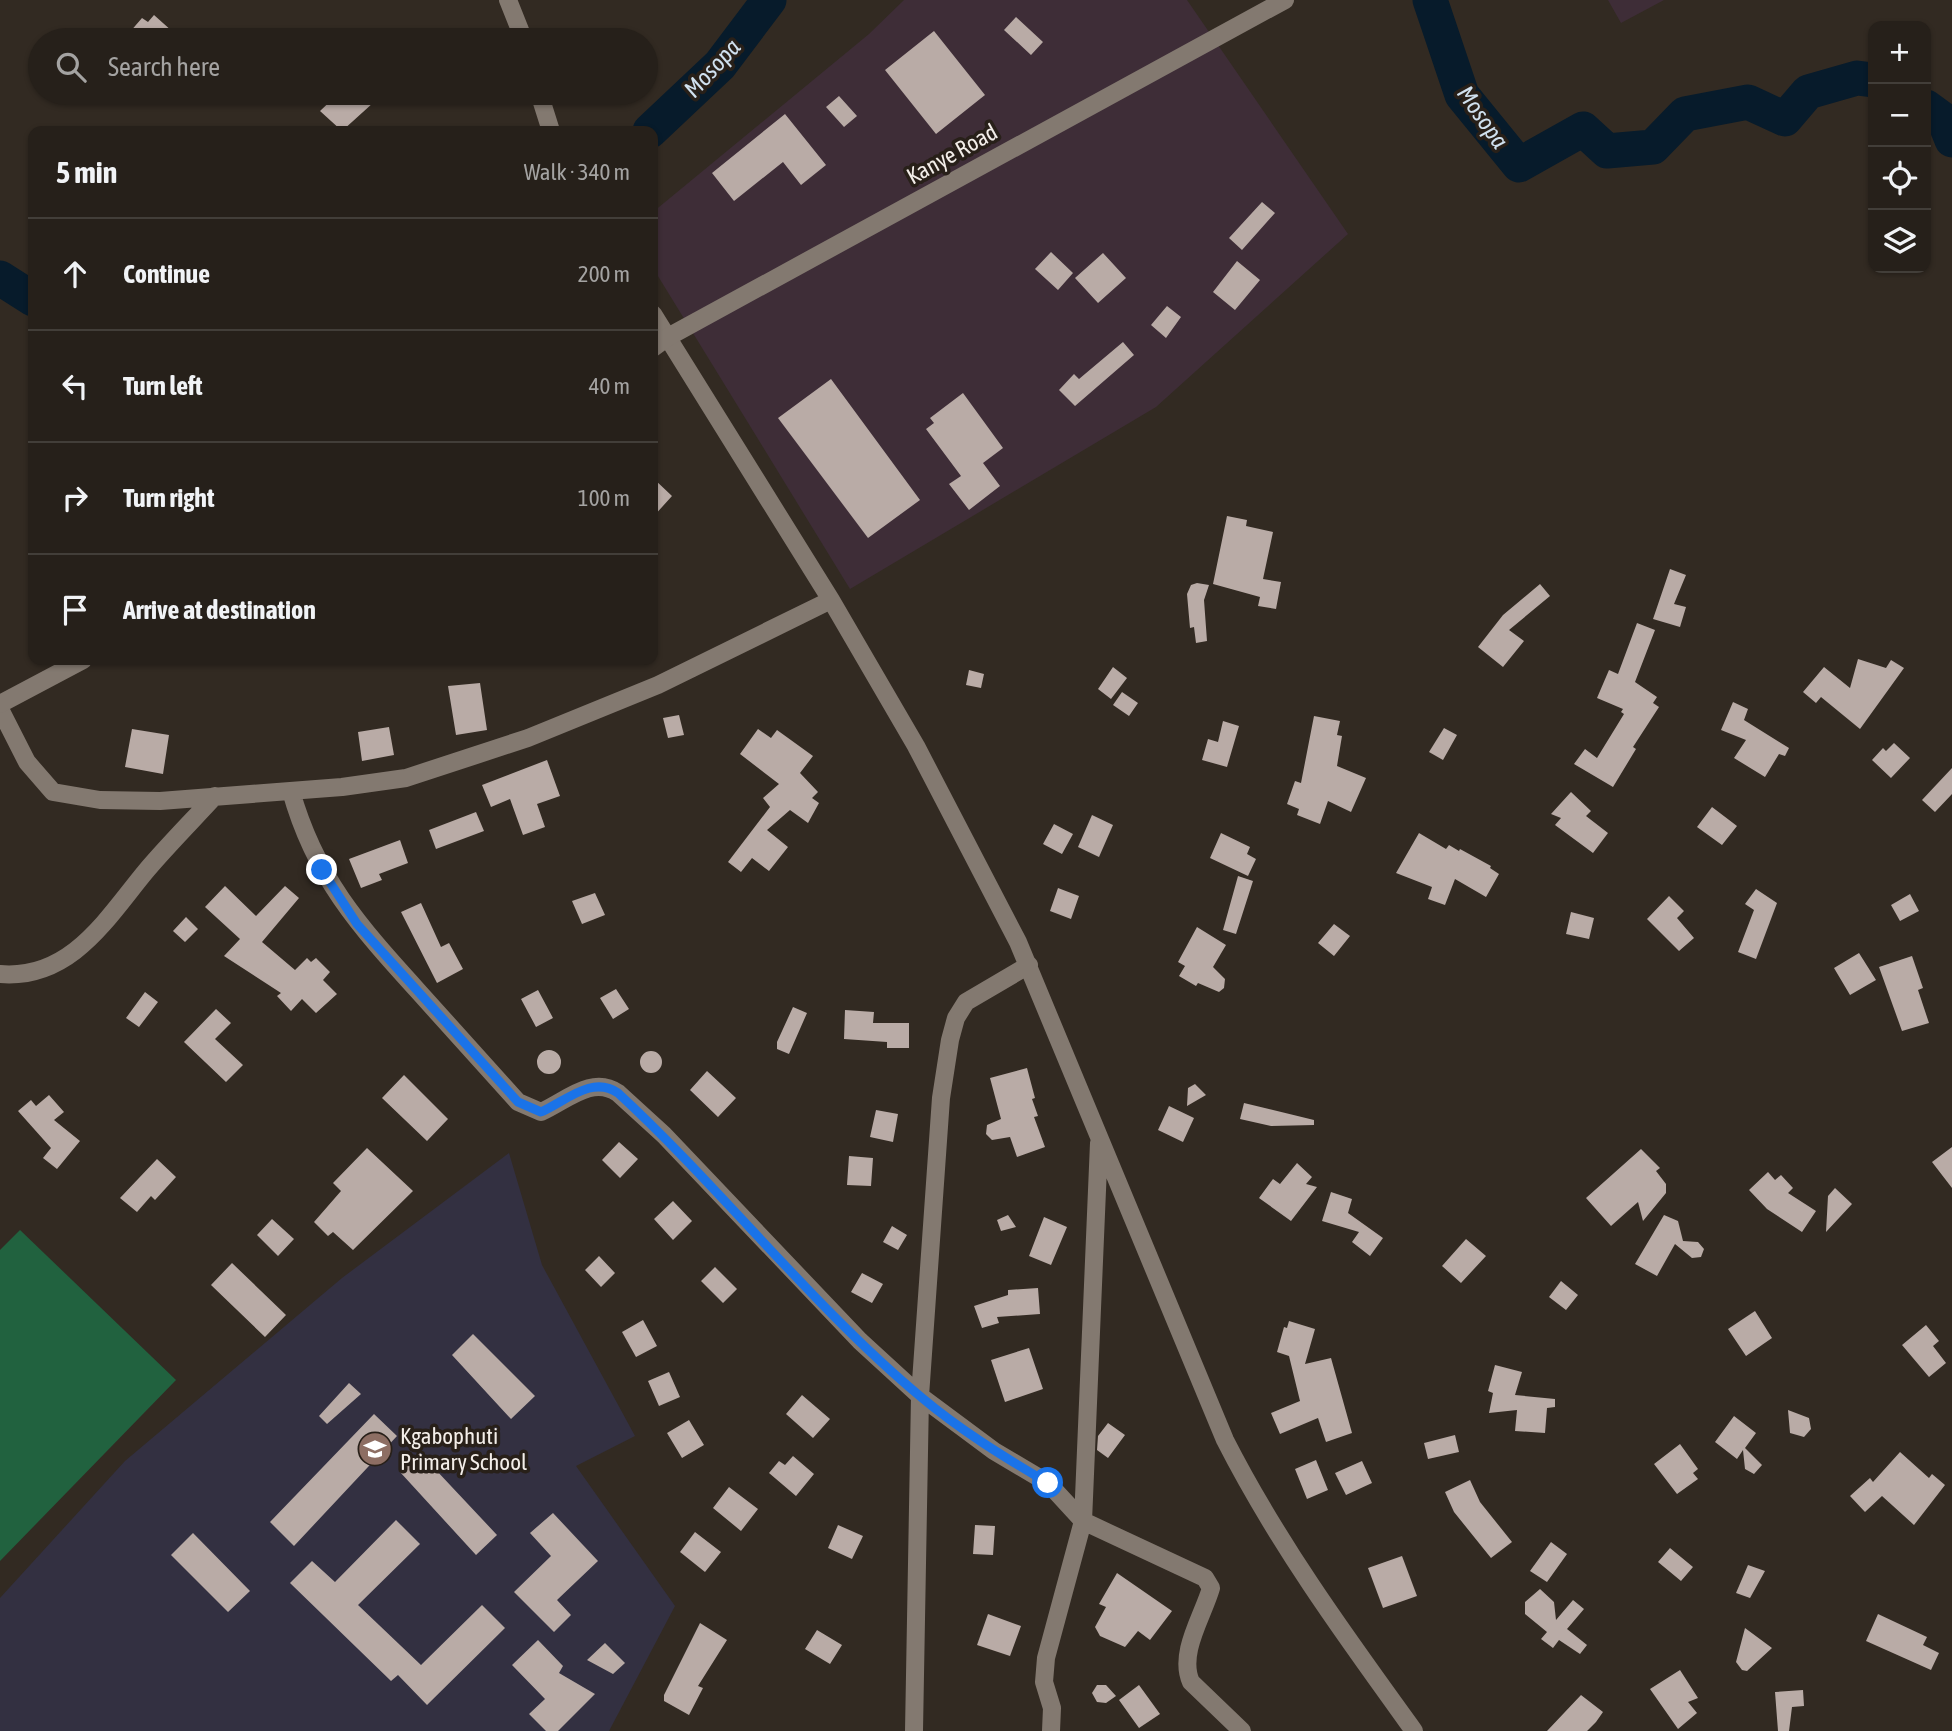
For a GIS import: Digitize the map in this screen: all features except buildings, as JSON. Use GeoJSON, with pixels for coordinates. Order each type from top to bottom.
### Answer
{"type":"FeatureCollection","features":[{"type":"Feature","properties":{"kind":"street"},"geometry":{"type":"LineString","coordinates":[[508,0],[519,28]]}},
{"type":"Feature","properties":{"kind":"street","name":"Kanye Road"},"geometry":{"type":"LineString","coordinates":[[658,344],[1281,2]]}},
{"type":"Feature","properties":{"kind":"street"},"geometry":{"type":"LineString","coordinates":[[543,105],[550,126]]}},
{"type":"Feature","properties":{"kind":"street"},"geometry":{"type":"LineString","coordinates":[[658,322],[831,600],[916,746],[1029,965],[1225,1440],[1254,1498],[1314,1592],[1414,1731]]}},
{"type":"Feature","properties":{"kind":"street"},"geometry":{"type":"LineString","coordinates":[[74,665],[0,707],[27,762],[53,792],[100,800],[160,801],[291,790],[393,780],[451,765],[658,685],[831,600]]}},
{"type":"Feature","properties":{"kind":"street"},"geometry":{"type":"LineString","coordinates":[[291,790],[301,829],[322,870],[357,924],[518,1102],[541,1112],[589,1086],[610,1087],[664,1135],[860,1341],[920,1396],[985,1445],[1048,1483],[1083,1521],[1189,1569],[1209,1582],[1209,1595],[1187,1658],[1188,1675],[1191,1682],[1242,1731]]}},
{"type":"Feature","properties":{"kind":"street"},"geometry":{"type":"LineString","coordinates":[[0,974],[19,975],[59,961],[95,936],[146,872],[215,796]]}},
{"type":"Feature","properties":{"kind":"street"},"geometry":{"type":"LineString","coordinates":[[914,1731],[920,1396],[941,1098],[953,1028],[966,1002],[1029,965]]}},
{"type":"Feature","properties":{"kind":"street"},"geometry":{"type":"LineString","coordinates":[[1051,1731],[1052,1708],[1044,1682],[1046,1658],[1083,1521],[1099,1136]]}},
{"type":"Feature","properties":{"kind":"shaded area"},"geometry":{"type":"Polygon","coordinates":[[[904,0],[1187,0],[1348,234],[1156,407],[850,589],[658,276],[658,208],[869,34],[904,0]]]}},
{"type":"Feature","properties":{"kind":"shaded area"},"geometry":{"type":"Polygon","coordinates":[[[1608,0],[1664,0],[1621,23],[1608,0]]]}},
{"type":"Feature","properties":{"kind":"shaded area","name":"Kgabophuti Primary School"},"geometry":{"type":"Polygon","coordinates":[[[509,1153],[542,1265],[635,1436],[576,1466],[675,1606],[609,1731],[0,1731],[0,1598],[125,1461],[342,1278],[509,1153]]]}},
{"type":"Feature","properties":{"kind":"green space"},"geometry":{"type":"Polygon","coordinates":[[[20,1230],[176,1380],[0,1561],[0,1250],[20,1230]]]}},
{"type":"Feature","properties":{"kind":"waterway","name":"Mosopa"},"geometry":{"type":"LineString","coordinates":[[655,126],[720,65],[769,0]]}},
{"type":"Feature","properties":{"kind":"waterway","name":"Mosopa"},"geometry":{"type":"LineString","coordinates":[[1430,0],[1462,95],[1519,165],[1583,129],[1607,151],[1653,147],[1685,114],[1748,102],[1785,119],[1808,92],[1857,78],[1868,79]]}},
{"type":"Feature","properties":{"kind":"waterway","name":"Mosopa"},"geometry":{"type":"LineString","coordinates":[[1931,111],[1944,120],[1952,140]]}},
{"type":"Feature","properties":{"kind":"waterway","name":"Mosopa"},"geometry":{"type":"LineString","coordinates":[[0,278],[28,296]]}},
{"type":"Feature","properties":{"kind":"place","name":"Kgabophuti Primary School"},"geometry":{"type":"Point","coordinates":[375,1449]}},
{"type":"Feature","properties":{"kind":"route"},"geometry":{"type":"LineString","coordinates":[[322,870],[357,924],[518,1102],[541,1112],[589,1086],[610,1087],[664,1135],[860,1341],[920,1396],[994,1451],[1048,1483]]}}]}
